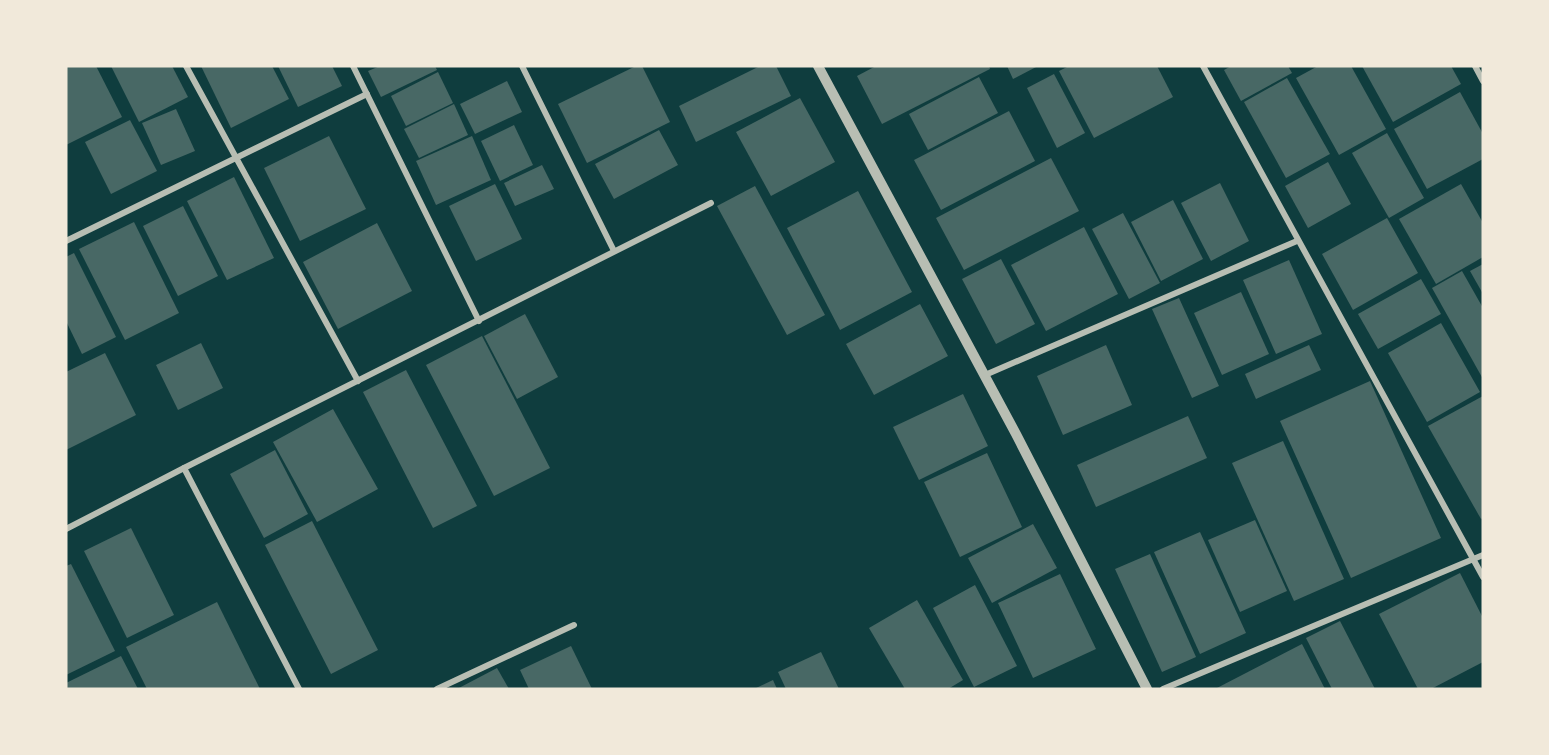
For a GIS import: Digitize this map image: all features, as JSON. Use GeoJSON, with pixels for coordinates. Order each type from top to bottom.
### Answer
{"type":"FeatureCollection","features":[{"type":"Feature","properties":{"kind":"street"},"geometry":{"type":"LineString","coordinates":[[186,66],[358,381]]}},
{"type":"Feature","properties":{"kind":"street"},"geometry":{"type":"LineString","coordinates":[[353,66],[479,321]]}},
{"type":"Feature","properties":{"kind":"street"},"geometry":{"type":"LineString","coordinates":[[522,66],[614,251]]}},
{"type":"Feature","properties":{"kind":"street"},"geometry":{"type":"LineString","coordinates":[[818,66],[985,375],[1147,689]]}},
{"type":"Feature","properties":{"kind":"street"},"geometry":{"type":"LineString","coordinates":[[1203,66],[1483,577]]}},
{"type":"Feature","properties":{"kind":"street"},"geometry":{"type":"LineString","coordinates":[[1474,66],[1483,81]]}},
{"type":"Feature","properties":{"kind":"street"},"geometry":{"type":"LineString","coordinates":[[66,241],[367,94]]}},
{"type":"Feature","properties":{"kind":"street"},"geometry":{"type":"LineString","coordinates":[[66,529],[711,203]]}},
{"type":"Feature","properties":{"kind":"street"},"geometry":{"type":"LineString","coordinates":[[985,375],[1297,241]]}},
{"type":"Feature","properties":{"kind":"street"},"geometry":{"type":"LineString","coordinates":[[184,468],[299,689]]}},
{"type":"Feature","properties":{"kind":"street"},"geometry":{"type":"LineString","coordinates":[[1163,689],[1483,555]]}},
{"type":"Feature","properties":{"kind":"street"},"geometry":{"type":"LineString","coordinates":[[437,689],[574,625]]}},
{"type":"Feature","properties":{"kind":"building"},"geometry":{"type":"Polygon","coordinates":[[[66,66],[96,66],[122,117],[66,145],[66,66]]]}},
{"type":"Feature","properties":{"kind":"building"},"geometry":{"type":"Polygon","coordinates":[[[111,66],[172,66],[188,97],[139,122],[111,66]]]}},
{"type":"Feature","properties":{"kind":"building"},"geometry":{"type":"Polygon","coordinates":[[[201,66],[272,66],[289,99],[231,128],[201,66]]]}},
{"type":"Feature","properties":{"kind":"building"},"geometry":{"type":"Polygon","coordinates":[[[278,66],[332,66],[342,86],[298,107],[278,66]]]}},
{"type":"Feature","properties":{"kind":"building"},"geometry":{"type":"Polygon","coordinates":[[[380,66],[435,66],[437,70],[381,97],[368,71],[380,66]]]}},
{"type":"Feature","properties":{"kind":"building"},"geometry":{"type":"Polygon","coordinates":[[[636,66],[642,66],[670,122],[587,163],[558,104],[636,66]]]}},
{"type":"Feature","properties":{"kind":"building"},"geometry":{"type":"Polygon","coordinates":[[[760,66],[776,66],[791,96],[696,142],[679,106],[760,66]]]}},
{"type":"Feature","properties":{"kind":"building"},"geometry":{"type":"Polygon","coordinates":[[[876,66],[989,66],[990,69],[882,124],[857,76],[876,66]]]}},
{"type":"Feature","properties":{"kind":"building"},"geometry":{"type":"Polygon","coordinates":[[[1007,66],[1038,66],[1013,79],[1007,66]]]}},
{"type":"Feature","properties":{"kind":"building"},"geometry":{"type":"Polygon","coordinates":[[[1069,66],[1157,66],[1173,97],[1094,138],[1059,71],[1069,66]]]}},
{"type":"Feature","properties":{"kind":"building"},"geometry":{"type":"Polygon","coordinates":[[[1231,66],[1288,66],[1292,73],[1241,101],[1224,70],[1231,66]]]}},
{"type":"Feature","properties":{"kind":"building"},"geometry":{"type":"Polygon","coordinates":[[[1318,66],[1351,66],[1386,129],[1339,155],[1296,78],[1318,66]]]}},
{"type":"Feature","properties":{"kind":"building"},"geometry":{"type":"Polygon","coordinates":[[[1362,66],[1451,66],[1461,84],[1393,122],[1362,66]]]}},
{"type":"Feature","properties":{"kind":"building"},"geometry":{"type":"Polygon","coordinates":[[[438,72],[453,103],[406,126],[391,96],[438,72]]]}},
{"type":"Feature","properties":{"kind":"building"},"geometry":{"type":"Polygon","coordinates":[[[1054,74],[1085,133],[1057,148],[1027,88],[1054,74]]]}},
{"type":"Feature","properties":{"kind":"building"},"geometry":{"type":"Polygon","coordinates":[[[979,77],[998,113],[928,150],[909,114],[979,77]]]}},
{"type":"Feature","properties":{"kind":"building"},"geometry":{"type":"Polygon","coordinates":[[[1287,78],[1330,154],[1286,178],[1244,102],[1287,78]]]}},
{"type":"Feature","properties":{"kind":"building"},"geometry":{"type":"Polygon","coordinates":[[[507,81],[522,112],[475,134],[460,104],[507,81]]]}},
{"type":"Feature","properties":{"kind":"building"},"geometry":{"type":"Polygon","coordinates":[[[1460,92],[1483,134],[1483,159],[1427,189],[1394,129],[1460,92]]]}},
{"type":"Feature","properties":{"kind":"building"},"geometry":{"type":"Polygon","coordinates":[[[800,98],[835,162],[771,196],[736,132],[800,98]]]}},
{"type":"Feature","properties":{"kind":"building"},"geometry":{"type":"Polygon","coordinates":[[[454,104],[468,135],[419,158],[404,129],[454,104]]]}},
{"type":"Feature","properties":{"kind":"building"},"geometry":{"type":"Polygon","coordinates":[[[176,109],[195,151],[161,165],[142,123],[176,109]]]}},
{"type":"Feature","properties":{"kind":"building"},"geometry":{"type":"Polygon","coordinates":[[[1009,111],[1035,161],[941,210],[914,160],[1009,111]]]}},
{"type":"Feature","properties":{"kind":"building"},"geometry":{"type":"Polygon","coordinates":[[[130,120],[157,171],[111,194],[85,142],[130,120]]]}},
{"type":"Feature","properties":{"kind":"building"},"geometry":{"type":"Polygon","coordinates":[[[514,125],[533,165],[500,181],[481,141],[514,125]]]}},
{"type":"Feature","properties":{"kind":"building"},"geometry":{"type":"Polygon","coordinates":[[[659,130],[678,165],[614,199],[595,164],[659,130]]]}},
{"type":"Feature","properties":{"kind":"building"},"geometry":{"type":"Polygon","coordinates":[[[1387,133],[1424,198],[1389,218],[1352,153],[1387,133]]]}},
{"type":"Feature","properties":{"kind":"building"},"geometry":{"type":"Polygon","coordinates":[[[329,136],[366,209],[300,241],[264,168],[329,136]]]}},
{"type":"Feature","properties":{"kind":"building"},"geometry":{"type":"Polygon","coordinates":[[[472,136],[491,180],[436,205],[416,161],[472,136]]]}},
{"type":"Feature","properties":{"kind":"building"},"geometry":{"type":"Polygon","coordinates":[[[1051,158],[1079,211],[964,270],[936,218],[1051,158]]]}},
{"type":"Feature","properties":{"kind":"building"},"geometry":{"type":"Polygon","coordinates":[[[1328,162],[1351,204],[1308,228],[1285,186],[1328,162]]]}},
{"type":"Feature","properties":{"kind":"building"},"geometry":{"type":"Polygon","coordinates":[[[542,165],[554,189],[515,206],[504,183],[542,165]]]}},
{"type":"Feature","properties":{"kind":"building"},"geometry":{"type":"Polygon","coordinates":[[[234,177],[274,258],[227,280],[187,201],[234,177]]]}},
{"type":"Feature","properties":{"kind":"building"},"geometry":{"type":"Polygon","coordinates":[[[1220,183],[1249,241],[1211,261],[1181,203],[1220,183]]]}},
{"type":"Feature","properties":{"kind":"building"},"geometry":{"type":"Polygon","coordinates":[[[495,184],[522,239],[476,261],[449,206],[495,184]]]}},
{"type":"Feature","properties":{"kind":"building"},"geometry":{"type":"Polygon","coordinates":[[[1461,184],[1483,223],[1483,257],[1436,284],[1399,219],[1461,184]]]}},
{"type":"Feature","properties":{"kind":"building"},"geometry":{"type":"Polygon","coordinates":[[[755,186],[825,315],[787,335],[717,206],[755,186]]]}},
{"type":"Feature","properties":{"kind":"building"},"geometry":{"type":"Polygon","coordinates":[[[858,191],[912,292],[840,330],[787,228],[858,191]]]}},
{"type":"Feature","properties":{"kind":"building"},"geometry":{"type":"Polygon","coordinates":[[[1173,200],[1203,259],[1161,281],[1131,222],[1173,200]]]}},
{"type":"Feature","properties":{"kind":"building"},"geometry":{"type":"Polygon","coordinates":[[[183,206],[218,276],[178,296],[143,226],[183,206]]]}},
{"type":"Feature","properties":{"kind":"building"},"geometry":{"type":"Polygon","coordinates":[[[1123,213],[1160,283],[1129,299],[1092,229],[1123,213]]]}},
{"type":"Feature","properties":{"kind":"building"},"geometry":{"type":"Polygon","coordinates":[[[1387,218],[1418,273],[1353,310],[1322,254],[1387,218]]]}},
{"type":"Feature","properties":{"kind":"building"},"geometry":{"type":"Polygon","coordinates":[[[134,222],[179,313],[125,340],[79,249],[134,222]]]}},
{"type":"Feature","properties":{"kind":"building"},"geometry":{"type":"Polygon","coordinates":[[[377,223],[412,291],[338,329],[303,262],[377,223]]]}},
{"type":"Feature","properties":{"kind":"building"},"geometry":{"type":"Polygon","coordinates":[[[1084,227],[1118,294],[1046,331],[1011,265],[1084,227]]]}},
{"type":"Feature","properties":{"kind":"building"},"geometry":{"type":"Polygon","coordinates":[[[74,253],[116,337],[82,354],[66,321],[66,257],[74,253]]]}},
{"type":"Feature","properties":{"kind":"building"},"geometry":{"type":"Polygon","coordinates":[[[1001,259],[1035,324],[996,344],[962,279],[1001,259]]]}},
{"type":"Feature","properties":{"kind":"building"},"geometry":{"type":"Polygon","coordinates":[[[1289,260],[1322,334],[1276,354],[1243,280],[1289,260]]]}},
{"type":"Feature","properties":{"kind":"building"},"geometry":{"type":"Polygon","coordinates":[[[1483,264],[1483,294],[1470,271],[1483,264]]]}},
{"type":"Feature","properties":{"kind":"building"},"geometry":{"type":"Polygon","coordinates":[[[1462,271],[1483,308],[1483,379],[1432,288],[1462,271]]]}},
{"type":"Feature","properties":{"kind":"building"},"geometry":{"type":"Polygon","coordinates":[[[1421,279],[1441,314],[1378,349],[1358,314],[1421,279]]]}},
{"type":"Feature","properties":{"kind":"building"},"geometry":{"type":"Polygon","coordinates":[[[1241,292],[1269,354],[1222,375],[1194,313],[1241,292]]]}},
{"type":"Feature","properties":{"kind":"building"},"geometry":{"type":"Polygon","coordinates":[[[1179,298],[1219,386],[1192,398],[1152,309],[1179,298]]]}},
{"type":"Feature","properties":{"kind":"building"},"geometry":{"type":"Polygon","coordinates":[[[920,304],[948,356],[874,395],[846,344],[920,304]]]}},
{"type":"Feature","properties":{"kind":"building"},"geometry":{"type":"Polygon","coordinates":[[[525,314],[558,377],[517,399],[484,336],[525,314]]]}},
{"type":"Feature","properties":{"kind":"building"},"geometry":{"type":"Polygon","coordinates":[[[1441,323],[1480,392],[1427,422],[1388,353],[1441,323]]]}},
{"type":"Feature","properties":{"kind":"building"},"geometry":{"type":"Polygon","coordinates":[[[482,336],[550,468],[494,496],[426,365],[482,336]]]}},
{"type":"Feature","properties":{"kind":"building"},"geometry":{"type":"Polygon","coordinates":[[[201,343],[223,388],[178,410],[156,365],[201,343]]]}},
{"type":"Feature","properties":{"kind":"building"},"geometry":{"type":"Polygon","coordinates":[[[1106,345],[1132,405],[1063,435],[1037,376],[1106,345]]]}},
{"type":"Feature","properties":{"kind":"building"},"geometry":{"type":"Polygon","coordinates":[[[1309,345],[1321,370],[1256,399],[1245,374],[1309,345]]]}},
{"type":"Feature","properties":{"kind":"building"},"geometry":{"type":"Polygon","coordinates":[[[105,353],[136,415],[66,450],[66,372],[105,353]]]}},
{"type":"Feature","properties":{"kind":"building"},"geometry":{"type":"Polygon","coordinates":[[[406,370],[477,506],[433,528],[363,392],[406,370]]]}},
{"type":"Feature","properties":{"kind":"building"},"geometry":{"type":"Polygon","coordinates":[[[1370,381],[1441,538],[1351,578],[1280,421],[1370,381]]]}},
{"type":"Feature","properties":{"kind":"building"},"geometry":{"type":"Polygon","coordinates":[[[963,394],[988,446],[919,480],[893,427],[963,394]]]}},
{"type":"Feature","properties":{"kind":"building"},"geometry":{"type":"Polygon","coordinates":[[[1483,396],[1483,518],[1481,519],[1428,426],[1483,396]]]}},
{"type":"Feature","properties":{"kind":"building"},"geometry":{"type":"Polygon","coordinates":[[[333,409],[378,489],[317,522],[273,442],[333,409]]]}},
{"type":"Feature","properties":{"kind":"building"},"geometry":{"type":"Polygon","coordinates":[[[1188,416],[1207,458],[1096,507],[1077,465],[1188,416]]]}},
{"type":"Feature","properties":{"kind":"building"},"geometry":{"type":"Polygon","coordinates":[[[1283,441],[1344,579],[1294,601],[1232,463],[1283,441]]]}},
{"type":"Feature","properties":{"kind":"building"},"geometry":{"type":"Polygon","coordinates":[[[275,450],[308,514],[264,538],[230,474],[275,450]]]}},
{"type":"Feature","properties":{"kind":"building"},"geometry":{"type":"Polygon","coordinates":[[[987,453],[1022,527],[960,557],[924,482],[987,453]]]}},
{"type":"Feature","properties":{"kind":"building"},"geometry":{"type":"Polygon","coordinates":[[[1255,520],[1287,591],[1240,612],[1208,540],[1255,520]]]}},
{"type":"Feature","properties":{"kind":"building"},"geometry":{"type":"Polygon","coordinates":[[[312,521],[378,650],[331,674],[265,545],[312,521]]]}},
{"type":"Feature","properties":{"kind":"building"},"geometry":{"type":"Polygon","coordinates":[[[1033,524],[1057,568],[992,603],[968,558],[1033,524]]]}},
{"type":"Feature","properties":{"kind":"building"},"geometry":{"type":"Polygon","coordinates":[[[131,528],[174,615],[127,638],[84,551],[131,528]]]}},
{"type":"Feature","properties":{"kind":"building"},"geometry":{"type":"Polygon","coordinates":[[[1200,532],[1246,633],[1200,654],[1154,552],[1200,532]]]}},
{"type":"Feature","properties":{"kind":"building"},"geometry":{"type":"Polygon","coordinates":[[[1150,554],[1196,657],[1162,672],[1115,569],[1150,554]]]}},
{"type":"Feature","properties":{"kind":"building"},"geometry":{"type":"Polygon","coordinates":[[[71,564],[115,651],[66,675],[66,566],[71,564]]]}},
{"type":"Feature","properties":{"kind":"building"},"geometry":{"type":"Polygon","coordinates":[[[1460,573],[1483,618],[1483,662],[1431,689],[1418,689],[1379,614],[1460,573]]]}},
{"type":"Feature","properties":{"kind":"building"},"geometry":{"type":"Polygon","coordinates":[[[1060,574],[1096,649],[1033,678],[998,603],[1060,574]]]}},
{"type":"Feature","properties":{"kind":"building"},"geometry":{"type":"Polygon","coordinates":[[[975,585],[1017,666],[974,687],[933,608],[975,585]]]}},
{"type":"Feature","properties":{"kind":"building"},"geometry":{"type":"Polygon","coordinates":[[[917,600],[963,680],[948,689],[905,689],[869,628],[917,600]]]}},
{"type":"Feature","properties":{"kind":"building"},"geometry":{"type":"Polygon","coordinates":[[[217,602],[260,689],[147,689],[126,647],[217,602]]]}},
{"type":"Feature","properties":{"kind":"building"},"geometry":{"type":"Polygon","coordinates":[[[1340,621],[1375,689],[1332,689],[1306,638],[1340,621]]]}},
{"type":"Feature","properties":{"kind":"building"},"geometry":{"type":"Polygon","coordinates":[[[1302,644],[1325,689],[1215,689],[1302,644]]]}},
{"type":"Feature","properties":{"kind":"building"},"geometry":{"type":"Polygon","coordinates":[[[571,646],[592,689],[529,689],[520,670],[571,646]]]}},
{"type":"Feature","properties":{"kind":"building"},"geometry":{"type":"Polygon","coordinates":[[[821,652],[839,689],[786,689],[778,672],[821,652]]]}},
{"type":"Feature","properties":{"kind":"building"},"geometry":{"type":"Polygon","coordinates":[[[121,656],[138,689],[66,689],[66,683],[121,656]]]}},
{"type":"Feature","properties":{"kind":"building"},"geometry":{"type":"Polygon","coordinates":[[[497,668],[509,689],[457,689],[497,668]]]}},
{"type":"Feature","properties":{"kind":"building"},"geometry":{"type":"Polygon","coordinates":[[[773,680],[777,689],[754,689],[773,680]]]}}]}
